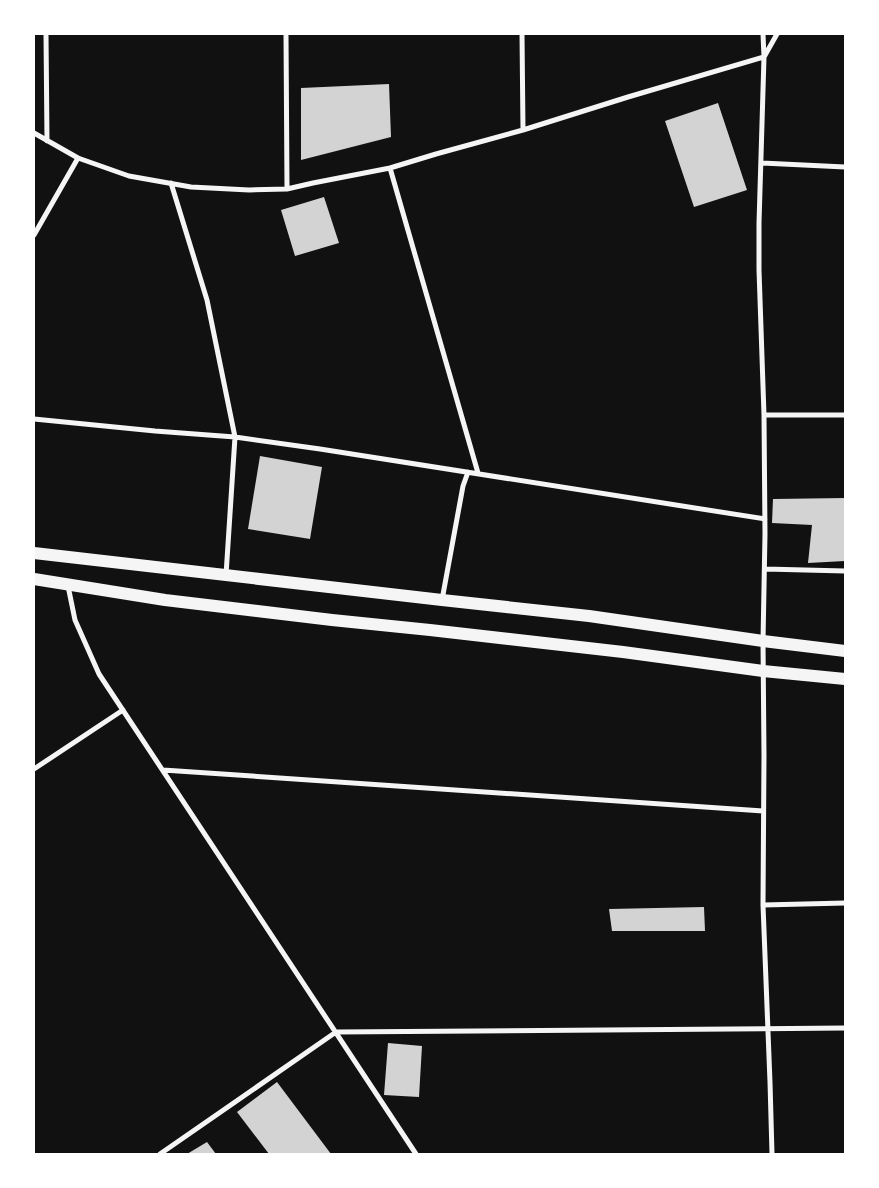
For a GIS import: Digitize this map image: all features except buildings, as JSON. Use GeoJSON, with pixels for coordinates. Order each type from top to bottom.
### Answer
{"type":"FeatureCollection","features":[{"type":"Feature","properties":{"kind":"main road"},"geometry":{"type":"LineString","coordinates":[[34,553],[589,616],[845,651]]}},
{"type":"Feature","properties":{"kind":"main road"},"geometry":{"type":"LineString","coordinates":[[34,579],[164,600],[623,652],[763,671],[845,679]]}},
{"type":"Feature","properties":{"kind":"street"},"geometry":{"type":"LineString","coordinates":[[46,34],[46,141]]}},
{"type":"Feature","properties":{"kind":"street"},"geometry":{"type":"LineString","coordinates":[[286,34],[287,189]]}},
{"type":"Feature","properties":{"kind":"street"},"geometry":{"type":"LineString","coordinates":[[522,34],[523,130]]}},
{"type":"Feature","properties":{"kind":"street"},"geometry":{"type":"LineString","coordinates":[[763,34],[759,223],[765,518],[763,905],[772,1154]]}},
{"type":"Feature","properties":{"kind":"street"},"geometry":{"type":"LineString","coordinates":[[34,134],[78,158],[129,176],[191,187],[249,190],[287,189],[390,168],[764,57],[777,34]]}},
{"type":"Feature","properties":{"kind":"street"},"geometry":{"type":"LineString","coordinates":[[34,235],[78,158]]}},
{"type":"Feature","properties":{"kind":"street"},"geometry":{"type":"LineString","coordinates":[[760,164],[845,167]]}},
{"type":"Feature","properties":{"kind":"street"},"geometry":{"type":"LineString","coordinates":[[390,168],[478,473]]}},
{"type":"Feature","properties":{"kind":"street"},"geometry":{"type":"LineString","coordinates":[[171,183],[207,300],[235,437],[226,576]]}},
{"type":"Feature","properties":{"kind":"street"},"geometry":{"type":"LineString","coordinates":[[764,415],[845,415]]}},
{"type":"Feature","properties":{"kind":"street"},"geometry":{"type":"LineString","coordinates":[[34,418],[155,431],[235,437],[320,448],[765,518]]}},
{"type":"Feature","properties":{"kind":"street"},"geometry":{"type":"LineString","coordinates":[[442,600],[463,486],[468,472]]}},
{"type":"Feature","properties":{"kind":"street"},"geometry":{"type":"LineString","coordinates":[[765,569],[845,571]]}},
{"type":"Feature","properties":{"kind":"street"},"geometry":{"type":"LineString","coordinates":[[68,584],[75,620],[99,674],[416,1154]]}},
{"type":"Feature","properties":{"kind":"street"},"geometry":{"type":"LineString","coordinates":[[34,769],[123,710]]}},
{"type":"Feature","properties":{"kind":"street"},"geometry":{"type":"LineString","coordinates":[[163,770],[763,811]]}},
{"type":"Feature","properties":{"kind":"street"},"geometry":{"type":"LineString","coordinates":[[763,905],[845,903]]}},
{"type":"Feature","properties":{"kind":"street"},"geometry":{"type":"LineString","coordinates":[[160,1154],[336,1032],[845,1028]]}}]}
